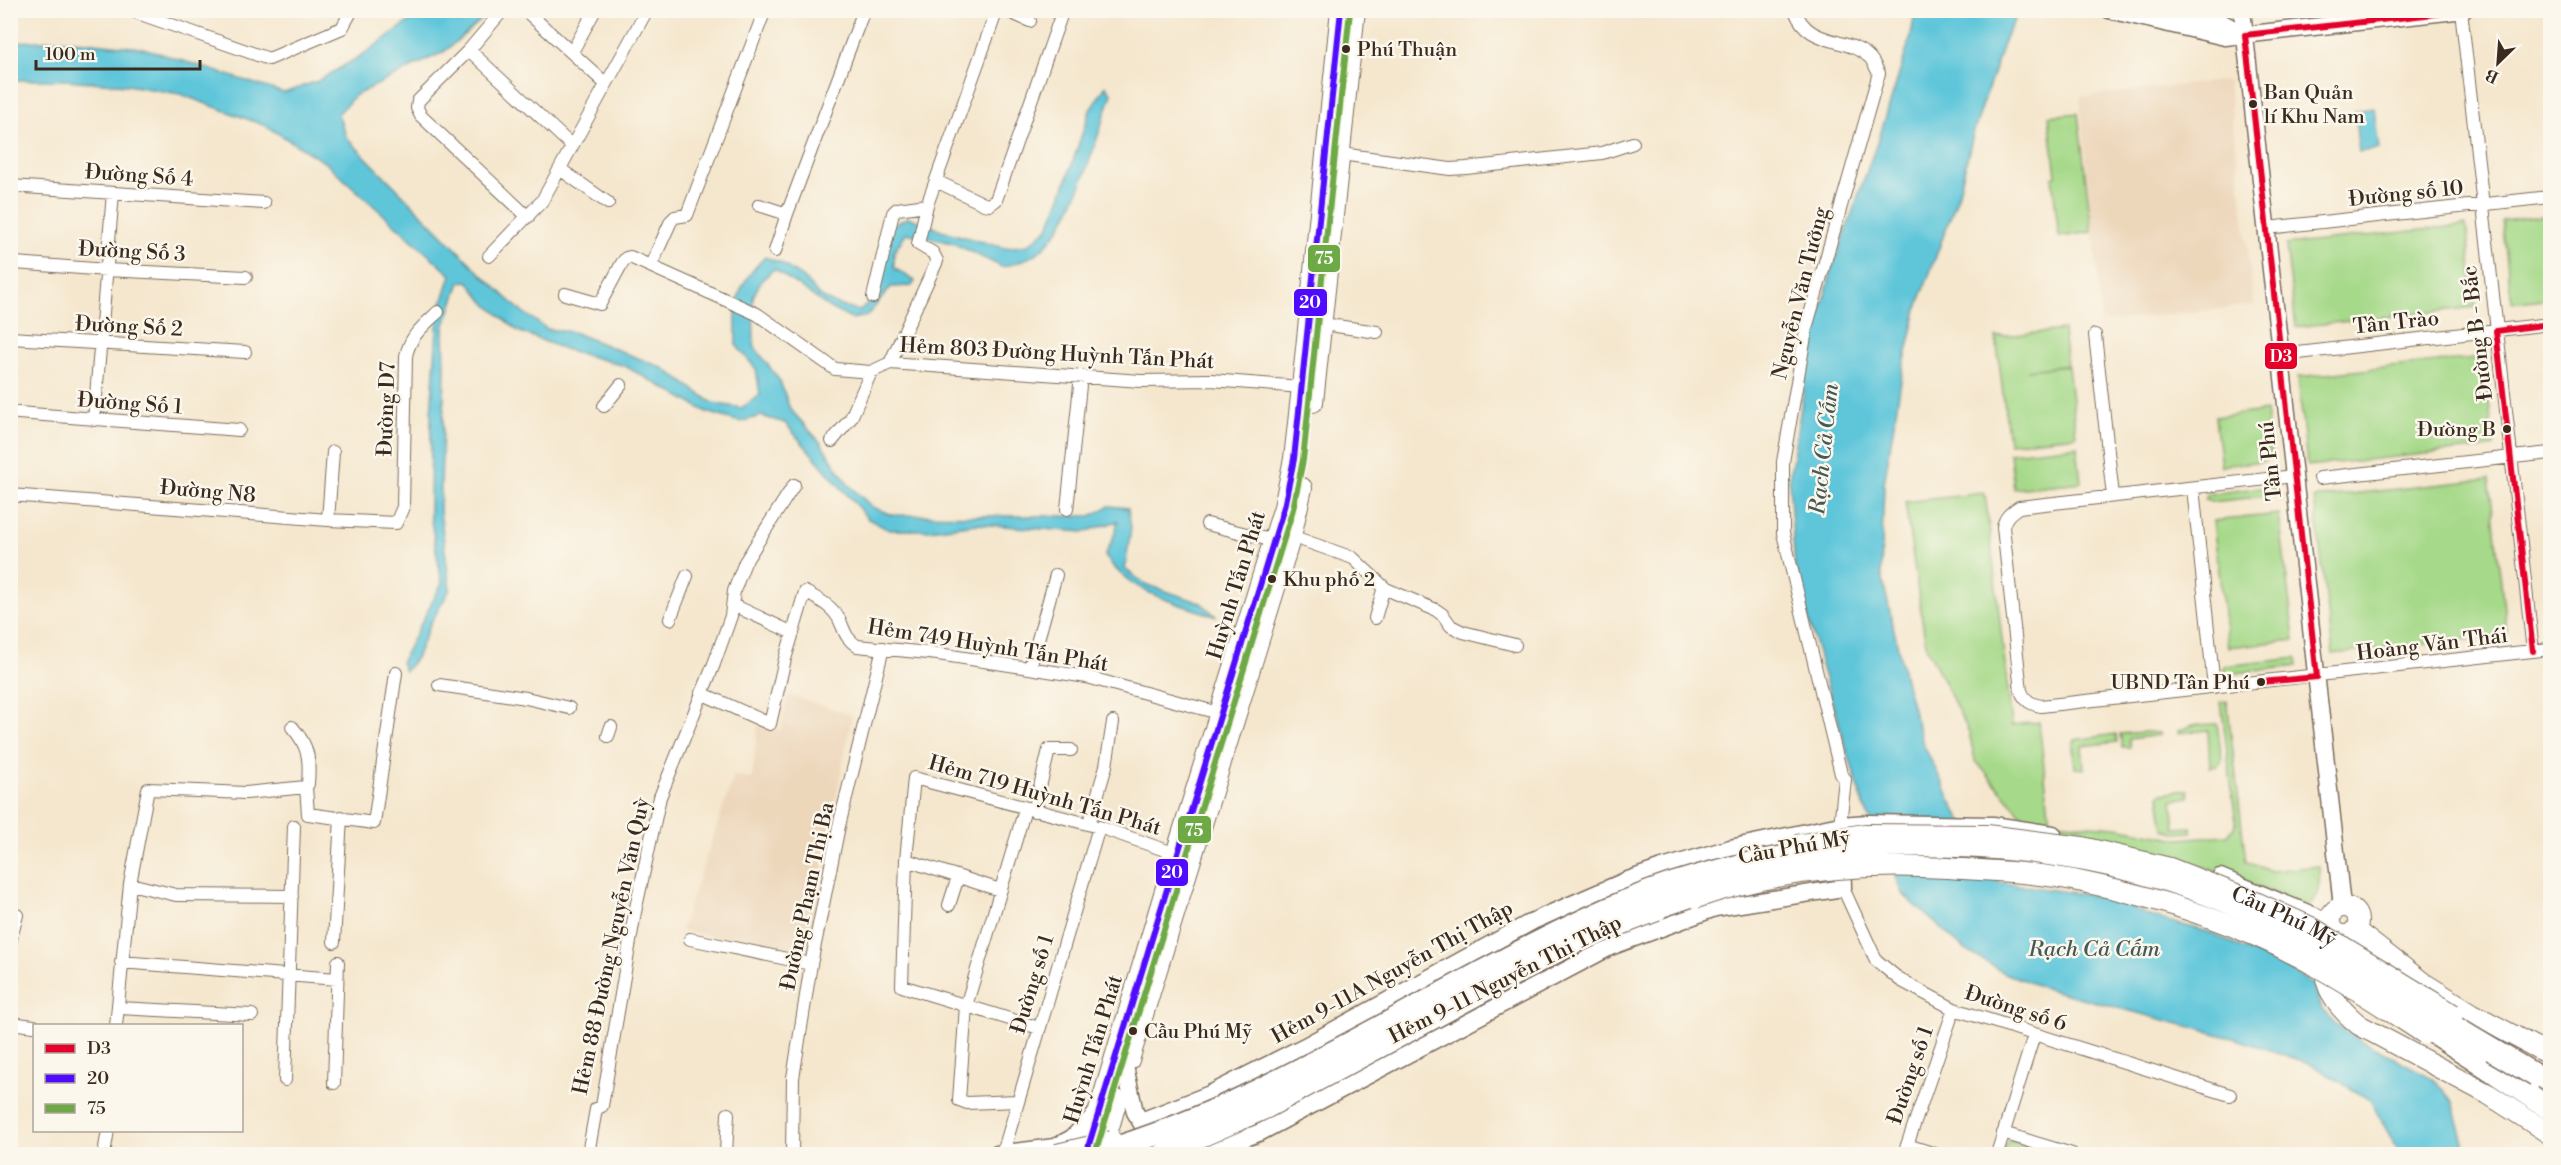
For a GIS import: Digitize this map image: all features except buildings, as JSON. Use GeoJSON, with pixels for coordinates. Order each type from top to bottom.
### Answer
{"type":"FeatureCollection","features":[{"type":"Feature","properties":{"kind":"highway","name":"Cầu Phú Mỹ"},"geometry":{"type":"LineString","coordinates":[[1093,1154],[1166,1132],[1242,1099],[1544,940],[1634,899],[1681,882],[1751,864],[1827,851],[1871,847],[1946,846],[2028,853],[2104,866],[2189,888],[2243,909],[2320,947],[2543,1080]]}},
{"type":"Feature","properties":{"kind":"highway","name":"Cầu Phú Mỹ"},"geometry":{"type":"LineString","coordinates":[[1146,1155],[1245,1113],[1549,951],[1624,918],[1700,892],[1745,880],[1865,862],[1927,860],[2000,864],[2084,876],[2172,899],[2231,920],[2283,943],[2367,990],[2474,1062],[2550,1109]]}},
{"type":"Feature","properties":{"kind":"main road","name":"Huỳnh Tấn Phát"},"geometry":{"type":"LineString","coordinates":[[1308,378],[1323,324],[1341,10]]}},
{"type":"Feature","properties":{"kind":"main road","name":"Huỳnh Tấn Phát"},"geometry":{"type":"LineString","coordinates":[[1093,1154],[1282,539],[1303,484],[1308,378],[1333,155],[1355,10]]}},
{"type":"Feature","properties":{"kind":"main road","name":"Huỳnh Tấn Phát"},"geometry":{"type":"LineString","coordinates":[[1184,857],[1222,714],[1238,686]]}},
{"type":"Feature","properties":{"kind":"main road","name":"Cầu Phú Mỹ"},"geometry":{"type":"LineString","coordinates":[[1056,1151],[1132,1136],[1246,1088],[1566,919],[1662,878],[1750,853],[1865,834],[1986,835],[2093,850],[2170,868],[2249,899],[2311,927],[2521,1058],[2543,1080]]}},
{"type":"Feature","properties":{"kind":"main road","name":"Cầu Phú Mỹ"},"geometry":{"type":"LineString","coordinates":[[1160,1155],[1267,1108],[1572,944],[1645,915],[1716,891],[1777,878],[1857,867],[1897,865],[2016,872],[2082,881],[2150,898],[2253,936],[2320,968],[2474,1062],[2550,1117]]}},
{"type":"Feature","properties":{"kind":"main road"},"geometry":{"type":"LineString","coordinates":[[2332,929],[2348,935],[2355,930],[2358,916],[2352,909],[2342,906],[2331,914],[2332,929],[2324,968],[2326,985],[2348,1016],[2374,1034],[2488,1094],[2550,1134]]}},
{"type":"Feature","properties":{"kind":"main road"},"geometry":{"type":"LineString","coordinates":[[2355,930],[2422,982],[2473,1014],[2550,1055]]}},
{"type":"Feature","properties":{"kind":"main road","name":"Huỳnh Tấn Phát"},"geometry":{"type":"LineString","coordinates":[[1093,1154],[1101,1109],[1120,1068]]}},
{"type":"Feature","properties":{"kind":"street"},"geometry":{"type":"LineString","coordinates":[[129,10],[263,57],[274,58],[342,28],[352,10]]}},
{"type":"Feature","properties":{"kind":"street"},"geometry":{"type":"LineString","coordinates":[[503,10],[469,50],[418,101],[417,108],[421,116],[528,217]]}},
{"type":"Feature","properties":{"kind":"street"},"geometry":{"type":"LineString","coordinates":[[525,10],[606,84]]}},
{"type":"Feature","properties":{"kind":"street"},"geometry":{"type":"LineString","coordinates":[[572,52],[595,10]]}},
{"type":"Feature","properties":{"kind":"street"},"geometry":{"type":"LineString","coordinates":[[489,256],[542,201],[647,10]]}},
{"type":"Feature","properties":{"kind":"street"},"geometry":{"type":"LineString","coordinates":[[651,265],[671,221],[687,215],[765,10]]}},
{"type":"Feature","properties":{"kind":"street"},"geometry":{"type":"LineString","coordinates":[[775,251],[864,10]]}},
{"type":"Feature","properties":{"kind":"street"},"geometry":{"type":"LineString","coordinates":[[890,363],[936,261],[933,253],[918,244],[919,237],[926,210],[997,10]]}},
{"type":"Feature","properties":{"kind":"street"},"geometry":{"type":"LineString","coordinates":[[1005,10],[1030,21]]}},
{"type":"Feature","properties":{"kind":"street"},"geometry":{"type":"LineString","coordinates":[[936,181],[984,204],[989,205],[996,200],[1063,10]]}},
{"type":"Feature","properties":{"kind":"street"},"geometry":{"type":"LineString","coordinates":[[2171,10],[2223,23],[2245,35]]}},
{"type":"Feature","properties":{"kind":"street","name":"Tân Phú"},"geometry":{"type":"LineString","coordinates":[[2242,10],[2342,906]]}},
{"type":"Feature","properties":{"kind":"street"},"geometry":{"type":"LineString","coordinates":[[2113,11],[2225,37],[2462,11]]}},
{"type":"Feature","properties":{"kind":"street","name":"Đường B - Bắc"},"geometry":{"type":"LineString","coordinates":[[2462,11],[2533,651]]}},
{"type":"Feature","properties":{"kind":"street","name":"Nguyễn Văn Tưởng"},"geometry":{"type":"LineString","coordinates":[[1797,16],[1826,40],[1851,47],[1870,57],[1879,74],[1807,325],[1783,462],[1783,533],[1841,774],[1845,779],[1844,809],[1841,819]]}},
{"type":"Feature","properties":{"kind":"street"},"geometry":{"type":"LineString","coordinates":[[469,50],[572,146]]}},
{"type":"Feature","properties":{"kind":"street"},"geometry":{"type":"LineString","coordinates":[[1333,155],[1450,169],[1602,153],[1633,143]]}},
{"type":"Feature","properties":{"kind":"street"},"geometry":{"type":"LineString","coordinates":[[560,169],[608,204]]}},
{"type":"Feature","properties":{"kind":"street","name":"Đường Số 4"},"geometry":{"type":"LineString","coordinates":[[10,186],[264,203]]}},
{"type":"Feature","properties":{"kind":"street"},"geometry":{"type":"LineString","coordinates":[[94,420],[113,193]]}},
{"type":"Feature","properties":{"kind":"street","name":"Đường số 10"},"geometry":{"type":"LineString","coordinates":[[2267,228],[2550,196]]}},
{"type":"Feature","properties":{"kind":"street"},"geometry":{"type":"LineString","coordinates":[[759,205],[787,214]]}},
{"type":"Feature","properties":{"kind":"street"},"geometry":{"type":"LineString","coordinates":[[873,297],[893,213],[897,209],[926,210]]}},
{"type":"Feature","properties":{"kind":"street"},"geometry":{"type":"LineString","coordinates":[[565,294],[600,304],[626,258],[630,257],[758,314],[835,369],[871,372],[851,418],[832,441]]}},
{"type":"Feature","properties":{"kind":"street","name":"Đường Số 3"},"geometry":{"type":"LineString","coordinates":[[15,263],[246,277]]}},
{"type":"Feature","properties":{"kind":"street","name":"Đường D7"},"geometry":{"type":"LineString","coordinates":[[400,518],[403,507],[408,344],[438,312]]}},
{"type":"Feature","properties":{"kind":"street"},"geometry":{"type":"LineString","coordinates":[[1323,324],[1377,332]]}},
{"type":"Feature","properties":{"kind":"street","name":"Tân Trào"},"geometry":{"type":"LineString","coordinates":[[2281,355],[2550,324]]}},
{"type":"Feature","properties":{"kind":"street"},"geometry":{"type":"LineString","coordinates":[[2095,335],[2113,496],[2294,476]]}},
{"type":"Feature","properties":{"kind":"street","name":"Đường Số 2"},"geometry":{"type":"LineString","coordinates":[[10,338],[245,352]]}},
{"type":"Feature","properties":{"kind":"street","name":"Hẻm 803 Đường Huỳnh Tấn Phát"},"geometry":{"type":"LineString","coordinates":[[871,372],[890,363],[1141,381],[1308,378]]}},
{"type":"Feature","properties":{"kind":"street"},"geometry":{"type":"LineString","coordinates":[[1067,509],[1081,376]]}},
{"type":"Feature","properties":{"kind":"street"},"geometry":{"type":"LineString","coordinates":[[604,406],[621,385]]}},
{"type":"Feature","properties":{"kind":"street","name":"Đường Số 1"},"geometry":{"type":"LineString","coordinates":[[18,413],[239,430]]}},
{"type":"Feature","properties":{"kind":"street"},"geometry":{"type":"LineString","coordinates":[[328,520],[333,452]]}},
{"type":"Feature","properties":{"kind":"street"},"geometry":{"type":"LineString","coordinates":[[2320,478],[2550,453]]}},
{"type":"Feature","properties":{"kind":"street","name":"Hẻm 88 Đường Nguyễn Văn Quỳ"},"geometry":{"type":"LineString","coordinates":[[588,1155],[596,1109],[602,1106],[635,912],[658,808],[714,664],[733,605],[734,591],[745,562],[794,485]]}},
{"type":"Feature","properties":{"kind":"street"},"geometry":{"type":"LineString","coordinates":[[2193,488],[2214,687]]}},
{"type":"Feature","properties":{"kind":"street","name":"Đường N8"},"geometry":{"type":"LineString","coordinates":[[10,495],[328,520],[396,523],[400,518]]}},
{"type":"Feature","properties":{"kind":"street","name":"Hoàng Văn Thái"},"geometry":{"type":"LineString","coordinates":[[2113,496],[2019,507],[2005,519],[2003,527],[2021,691],[2024,698],[2032,704],[2041,706],[2317,677],[2550,649]]}},
{"type":"Feature","properties":{"kind":"street"},"geometry":{"type":"LineString","coordinates":[[1207,524],[1282,539],[1353,558],[1384,588],[1436,610],[1451,626],[1463,632],[1515,645]]}},
{"type":"Feature","properties":{"kind":"street"},"geometry":{"type":"LineString","coordinates":[[1030,668],[1056,575]]}},
{"type":"Feature","properties":{"kind":"street"},"geometry":{"type":"LineString","coordinates":[[670,619],[687,576]]}},
{"type":"Feature","properties":{"kind":"street"},"geometry":{"type":"LineString","coordinates":[[1375,618],[1384,588]]}},
{"type":"Feature","properties":{"kind":"street","name":"Hẻm 749 Huỳnh Tấn Phát"},"geometry":{"type":"LineString","coordinates":[[793,633],[805,592],[824,602],[838,618],[848,640],[857,646],[938,654],[1087,677],[1222,714]]}},
{"type":"Feature","properties":{"kind":"street"},"geometry":{"type":"LineString","coordinates":[[701,693],[770,724],[793,633],[733,605]]}},
{"type":"Feature","properties":{"kind":"street","name":"Đường Phạm Thị Ba"},"geometry":{"type":"LineString","coordinates":[[792,1155],[793,1078],[811,964],[839,826],[883,648]]}},
{"type":"Feature","properties":{"kind":"street"},"geometry":{"type":"LineString","coordinates":[[292,728],[304,741],[309,767],[306,787],[308,814],[374,823],[396,673]]}},
{"type":"Feature","properties":{"kind":"street"},"geometry":{"type":"LineString","coordinates":[[439,685],[526,698],[569,708]]}},
{"type":"Feature","properties":{"kind":"street","name":"Đường số 1"},"geometry":{"type":"LineString","coordinates":[[1000,1154],[1039,1028],[1094,825],[1113,722]]}},
{"type":"Feature","properties":{"kind":"street"},"geometry":{"type":"LineString","coordinates":[[1017,1101],[967,1103],[959,1100],[966,1006],[1000,890],[1030,810],[1049,750],[1071,750]]}},
{"type":"Feature","properties":{"kind":"street","name":"Hẻm 719 Huỳnh Tấn Phát"},"geometry":{"type":"LineString","coordinates":[[966,1006],[902,986],[906,860],[914,778],[1094,825],[1184,857]]}},
{"type":"Feature","properties":{"kind":"street"},"geometry":{"type":"LineString","coordinates":[[116,1024],[130,884],[148,789],[246,793],[306,787]]}},
{"type":"Feature","properties":{"kind":"street"},"geometry":{"type":"LineString","coordinates":[[334,942],[341,817]]}},
{"type":"Feature","properties":{"kind":"street"},"geometry":{"type":"LineString","coordinates":[[1841,819],[1843,888]]}},
{"type":"Feature","properties":{"kind":"street","name":"Hẻm 9-11A Nguyễn Thị Thập"},"geometry":{"type":"LineString","coordinates":[[1141,1121],[1210,1094],[1533,921],[1625,881],[1730,848],[1841,819],[1868,823],[1993,825],[2106,843],[2182,863],[2300,910],[2332,929]]}},
{"type":"Feature","properties":{"kind":"street"},"geometry":{"type":"LineString","coordinates":[[285,1080],[294,826]]}},
{"type":"Feature","properties":{"kind":"street"},"geometry":{"type":"LineString","coordinates":[[906,860],[1000,890]]}},
{"type":"Feature","properties":{"kind":"street"},"geometry":{"type":"LineString","coordinates":[[949,904],[957,877]]}},
{"type":"Feature","properties":{"kind":"street"},"geometry":{"type":"LineString","coordinates":[[130,884],[176,895],[292,896]]}},
{"type":"Feature","properties":{"kind":"street","name":"Đường số 6"},"geometry":{"type":"LineString","coordinates":[[1843,888],[1876,960],[1900,980],[1954,1009],[2230,1095]]}},
{"type":"Feature","properties":{"kind":"street","name":"Hẻm 9-11 Nguyễn Thị Thập"},"geometry":{"type":"LineString","coordinates":[[1203,1155],[1262,1132],[1610,947],[1715,908],[1843,888]]}},
{"type":"Feature","properties":{"kind":"street"},"geometry":{"type":"LineString","coordinates":[[10,942],[17,915]]}},
{"type":"Feature","properties":{"kind":"street"},"geometry":{"type":"LineString","coordinates":[[690,939],[811,964]]}},
{"type":"Feature","properties":{"kind":"street"},"geometry":{"type":"LineString","coordinates":[[122,962],[337,979]]}},
{"type":"Feature","properties":{"kind":"street"},"geometry":{"type":"LineString","coordinates":[[334,1083],[338,962]]}},
{"type":"Feature","properties":{"kind":"street"},"geometry":{"type":"LineString","coordinates":[[966,1006],[1039,1028]]}},
{"type":"Feature","properties":{"kind":"street"},"geometry":{"type":"LineString","coordinates":[[118,1008],[252,1015]]}},
{"type":"Feature","properties":{"kind":"street","name":"Đường số 1"},"geometry":{"type":"LineString","coordinates":[[1905,1150],[1954,1009]]}},
{"type":"Feature","properties":{"kind":"street"},"geometry":{"type":"LineString","coordinates":[[10,1023],[33,1026]]}},
{"type":"Feature","properties":{"kind":"street"},"geometry":{"type":"LineString","coordinates":[[1997,1155],[2034,1035]]}},
{"type":"Feature","properties":{"kind":"street"},"geometry":{"type":"LineString","coordinates":[[1120,1068],[1135,1112],[1160,1155]]}},
{"type":"Feature","properties":{"kind":"street"},"geometry":{"type":"LineString","coordinates":[[1056,1151],[1101,1109]]}},
{"type":"Feature","properties":{"kind":"street"},"geometry":{"type":"LineString","coordinates":[[726,1155],[728,1114]]}},
{"type":"Feature","properties":{"kind":"street"},"geometry":{"type":"LineString","coordinates":[[104,1155],[108,1132]]}},
{"type":"Feature","properties":{"kind":"street"},"geometry":{"type":"LineString","coordinates":[[2003,1134],[2072,1155]]}},
{"type":"Feature","properties":{"kind":"street"},"geometry":{"type":"LineString","coordinates":[[1905,1150],[1935,1155]]}},
{"type":"Feature","properties":{"kind":"street"},"geometry":{"type":"LineString","coordinates":[[1000,1154],[1056,1151],[1093,1154]]}},
{"type":"Feature","properties":{"kind":"shaded area"},"geometry":{"type":"Polygon","coordinates":[[[2228,80],[2254,305],[2102,322],[2080,97],[2228,80]]]}},
{"type":"Feature","properties":{"kind":"shaded area"},"geometry":{"type":"Polygon","coordinates":[[[788,695],[852,715],[807,948],[799,954],[681,930],[734,776],[752,779],[758,725],[781,730],[788,695]]]}},
{"type":"Feature","properties":{"kind":"green space"},"geometry":{"type":"Polygon","coordinates":[[[2078,113],[2092,232],[2059,237],[2052,177],[2056,176],[2049,116],[2078,113]]]}},
{"type":"Feature","properties":{"kind":"green space"},"geometry":{"type":"Polygon","coordinates":[[[2550,215],[2550,298],[2512,303],[2502,221],[2550,215]]]}},
{"type":"Feature","properties":{"kind":"green space"},"geometry":{"type":"Polygon","coordinates":[[[2466,225],[2476,307],[2296,327],[2286,245],[2466,225]]]}},
{"type":"Feature","properties":{"kind":"green space"},"geometry":{"type":"Polygon","coordinates":[[[2063,330],[2067,365],[2027,370],[2068,366],[2076,436],[2009,443],[1996,337],[2063,330]]]}},
{"type":"Feature","properties":{"kind":"green space"},"geometry":{"type":"Polygon","coordinates":[[[2484,357],[2494,447],[2307,466],[2298,377],[2484,357]]]}},
{"type":"Feature","properties":{"kind":"green space"},"geometry":{"type":"Polygon","coordinates":[[[2266,411],[2271,453],[2263,461],[2221,466],[2215,417],[2266,411]]]}},
{"type":"Feature","properties":{"kind":"green space"},"geometry":{"type":"Polygon","coordinates":[[[2077,446],[2081,482],[2014,489],[2010,453],[2077,446]]]}},
{"type":"Feature","properties":{"kind":"green space"},"geometry":{"type":"Polygon","coordinates":[[[2489,479],[2507,635],[2333,654],[2314,498],[2489,479]]]}},
{"type":"Feature","properties":{"kind":"green space"},"geometry":{"type":"Polygon","coordinates":[[[2276,486],[2277,495],[2211,502],[2205,500],[2208,494],[2276,486]]]}},
{"type":"Feature","properties":{"kind":"green space"},"geometry":{"type":"Polygon","coordinates":[[[1985,493],[2012,725],[2039,722],[2050,822],[2116,827],[2179,839],[2227,835],[2235,828],[2236,823],[2221,702],[2227,701],[2246,862],[2271,871],[2319,866],[2319,891],[2311,904],[2305,905],[2185,860],[2051,828],[2050,824],[2024,818],[1975,760],[1969,732],[1926,646],[1905,502],[1985,493]]]}},
{"type":"Feature","properties":{"kind":"green space"},"geometry":{"type":"Polygon","coordinates":[[[2279,514],[2294,640],[2228,647],[2213,521],[2279,514]]]}},
{"type":"Feature","properties":{"kind":"green space"},"geometry":{"type":"Polygon","coordinates":[[[2296,658],[2297,666],[2226,674],[2222,670],[2225,666],[2296,658]]]}},
{"type":"Feature","properties":{"kind":"green space"},"geometry":{"type":"Polygon","coordinates":[[[2217,724],[2222,760],[2218,766],[2210,767],[2208,730],[2178,733],[2178,731],[2193,725],[2217,724]]]}},
{"type":"Feature","properties":{"kind":"green space"},"geometry":{"type":"Polygon","coordinates":[[[2160,733],[2160,735],[2129,739],[2130,747],[2122,747],[2120,734],[2160,733]]]}},
{"type":"Feature","properties":{"kind":"green space"},"geometry":{"type":"Polygon","coordinates":[[[2116,734],[2117,742],[2082,746],[2084,769],[2075,768],[2073,745],[2075,740],[2116,734]]]}},
{"type":"Feature","properties":{"kind":"green space"},"geometry":{"type":"Polygon","coordinates":[[[2188,790],[2189,797],[2172,800],[2175,828],[2192,827],[2192,832],[2175,833],[2164,829],[2159,796],[2162,793],[2188,790]]]}},
{"type":"Feature","properties":{"kind":"green space"},"geometry":{"type":"Polygon","coordinates":[[[2008,1141],[2059,1154],[2002,1154],[2008,1141]]]}},
{"type":"Feature","properties":{"kind":"water"},"geometry":{"type":"Polygon","coordinates":[[[421,11],[488,11],[480,21],[445,51],[354,96],[338,114],[346,137],[478,271],[520,310],[547,329],[573,332],[663,368],[713,403],[741,408],[760,395],[756,369],[736,345],[738,297],[747,278],[765,257],[781,263],[806,280],[819,296],[838,305],[860,311],[877,290],[881,281],[891,226],[908,217],[943,231],[1005,248],[1028,245],[1048,228],[1061,197],[1090,110],[1106,86],[1112,94],[1076,197],[1056,234],[1040,251],[1024,260],[1002,267],[953,243],[906,233],[894,252],[894,268],[915,281],[912,286],[891,287],[867,316],[851,319],[830,308],[774,269],[761,281],[753,297],[754,346],[780,381],[790,409],[821,443],[848,484],[872,507],[892,515],[1004,516],[1091,516],[1109,506],[1128,508],[1131,528],[1125,569],[1145,584],[1201,603],[1217,617],[1155,595],[1128,580],[1116,569],[1105,556],[1118,521],[1084,532],[977,524],[928,530],[889,530],[868,519],[785,423],[761,416],[740,422],[707,412],[625,366],[564,349],[518,331],[483,301],[468,281],[460,282],[444,328],[445,372],[440,511],[450,589],[430,624],[416,658],[405,671],[401,662],[442,583],[430,515],[431,414],[438,316],[451,275],[326,163],[266,126],[180,94],[127,85],[66,80],[11,80],[10,42],[62,40],[143,48],[284,93],[318,81],[362,55],[421,11]]]}},
{"type":"Feature","properties":{"kind":"water","name":"Rạch Cả Cấm"},"geometry":{"type":"Polygon","coordinates":[[[1915,11],[2019,11],[2005,38],[1973,134],[1958,196],[1918,305],[1903,369],[1884,484],[1881,572],[1906,684],[1923,744],[1957,813],[1998,882],[2111,898],[2152,917],[2209,932],[2292,971],[2314,985],[2322,1010],[2336,1024],[2355,1038],[2433,1078],[2453,1102],[2465,1146],[2464,1154],[2400,1154],[2370,1100],[2309,1063],[2240,1040],[2051,990],[2004,973],[1964,949],[1904,895],[1864,806],[1821,665],[1795,568],[1789,481],[1809,357],[1832,269],[1882,129],[1911,36],[1915,11]]]}},
{"type":"Feature","properties":{"kind":"water"},"geometry":{"type":"Polygon","coordinates":[[[2374,108],[2379,149],[2359,152],[2354,111],[2374,108]]]}},
{"type":"Feature","properties":{"kind":"transit line","name":"20"},"geometry":{"type":"LineString","coordinates":[[1086,1154],[1284,507],[1294,459],[1341,10]]}},
{"type":"Feature","properties":{"kind":"transit line","name":"75"},"geometry":{"type":"LineString","coordinates":[[1095,1154],[1293,509],[1303,460],[1350,11]]}},
{"type":"Feature","properties":{"kind":"transit line","name":"D3"},"geometry":{"type":"LineString","coordinates":[[2245,35],[2461,11]]}},
{"type":"Feature","properties":{"kind":"transit line","name":"D3"},"geometry":{"type":"LineString","coordinates":[[2245,35],[2317,677]]}},
{"type":"Feature","properties":{"kind":"transit line","name":"D3"},"geometry":{"type":"LineString","coordinates":[[2496,331],[2550,324]]}},
{"type":"Feature","properties":{"kind":"transit line","name":"D3"},"geometry":{"type":"LineString","coordinates":[[2496,331],[2533,651]]}},
{"type":"Feature","properties":{"kind":"transit line","name":"D3"},"geometry":{"type":"LineString","coordinates":[[2261,682],[2317,677]]}},
{"type":"Feature","properties":{"kind":"place","name":"Phú Thuận"},"geometry":{"type":"Point","coordinates":[1346,49]}},
{"type":"Feature","properties":{"kind":"place","name":"Ban Quản lí Khu Nam"},"geometry":{"type":"Point","coordinates":[2253,104]}},
{"type":"Feature","properties":{"kind":"place","name":"Đường B"},"geometry":{"type":"Point","coordinates":[2507,429]}},
{"type":"Feature","properties":{"kind":"place","name":"Khu phố 2"},"geometry":{"type":"Point","coordinates":[1272,579]}},
{"type":"Feature","properties":{"kind":"place","name":"UBND Tân Phú"},"geometry":{"type":"Point","coordinates":[2261,682]}},
{"type":"Feature","properties":{"kind":"place","name":"Cầu Phú Mỹ"},"geometry":{"type":"Point","coordinates":[1133,1031]}}]}
